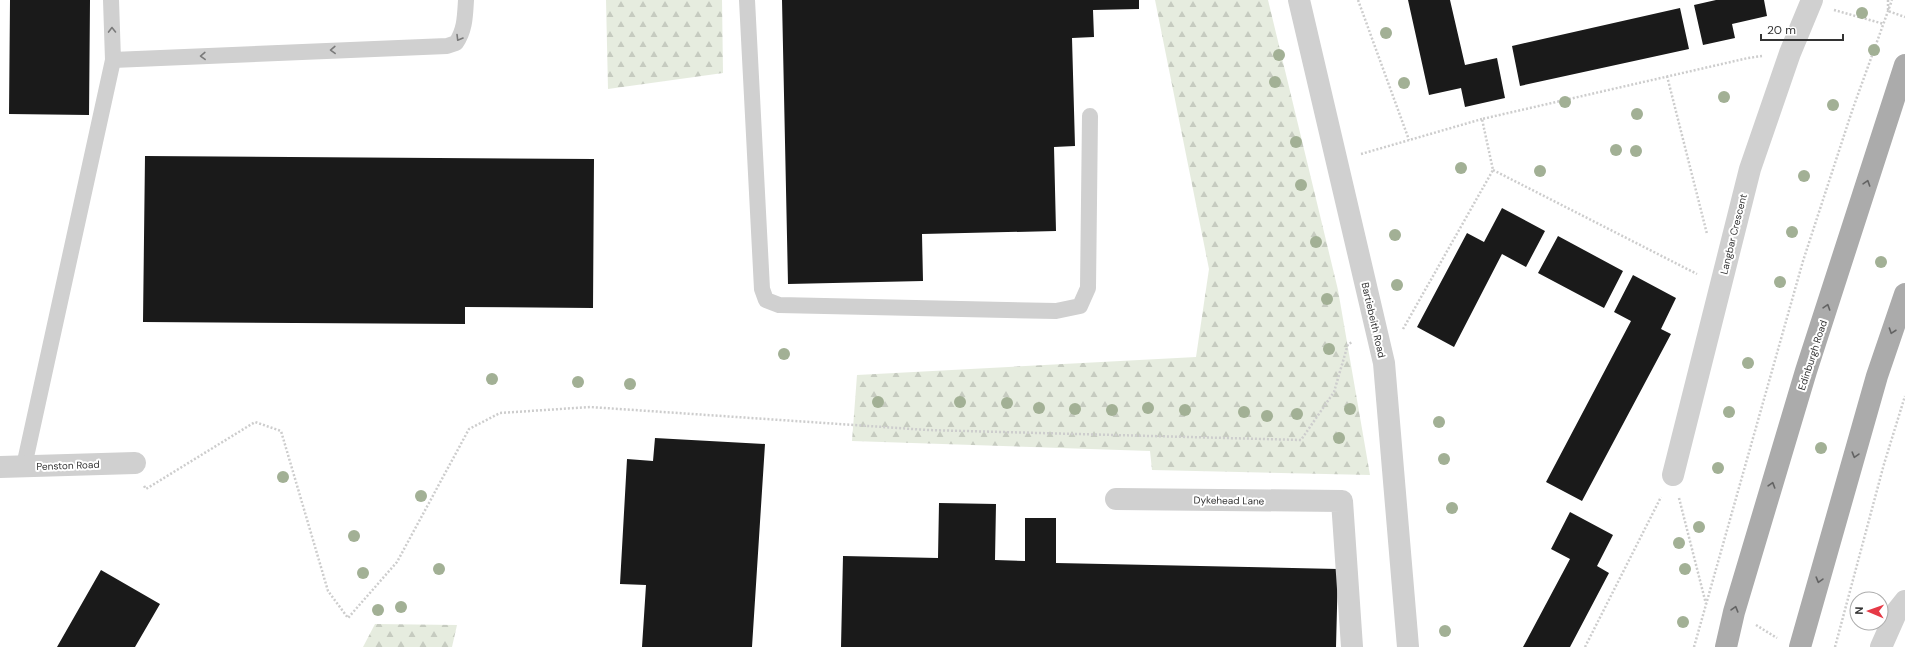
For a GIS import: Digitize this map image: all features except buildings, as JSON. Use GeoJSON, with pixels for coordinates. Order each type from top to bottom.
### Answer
{"type":"FeatureCollection","features":[{"type":"Feature","properties":{"kind":"main road","name":"Edinburgh Road"},"geometry":{"type":"LineString","coordinates":[[1726,647],[1734,612],[1806,371],[1905,65]]}},
{"type":"Feature","properties":{"kind":"main road"},"geometry":{"type":"LineString","coordinates":[[1800,647],[1877,376],[1905,294]]}},
{"type":"Feature","properties":{"kind":"street","name":"Bartiebeith Road"},"geometry":{"type":"LineString","coordinates":[[1299,0],[1384,363],[1408,647]]}},
{"type":"Feature","properties":{"kind":"street","name":"Langbar Crescent"},"geometry":{"type":"LineString","coordinates":[[1673,475],[1750,169],[1790,53],[1811,1]]}},
{"type":"Feature","properties":{"kind":"street","name":"Penston Road"},"geometry":{"type":"LineString","coordinates":[[0,467],[135,463]]}},
{"type":"Feature","properties":{"kind":"street","name":"Dykehead Lane"},"geometry":{"type":"LineString","coordinates":[[1116,499],[1342,501],[1352,647]]}},
{"type":"Feature","properties":{"kind":"street"},"geometry":{"type":"LineString","coordinates":[[1881,647],[1897,610],[1905,601]]}},
{"type":"Feature","properties":{"kind":"lane"},"geometry":{"type":"LineString","coordinates":[[24,466],[113,60],[111,0]]}},
{"type":"Feature","properties":{"kind":"lane"},"geometry":{"type":"LineString","coordinates":[[113,60],[447,46],[456,43],[462,34],[465,19],[466,0]]}},
{"type":"Feature","properties":{"kind":"lane"},"geometry":{"type":"LineString","coordinates":[[747,0],[762,289],[766,300],[779,305],[1056,310],[1080,306],[1088,288],[1090,116]]}},
{"type":"Feature","properties":{"kind":"path"},"geometry":{"type":"LineString","coordinates":[[1358,0],[1409,140]]}},
{"type":"Feature","properties":{"kind":"path"},"geometry":{"type":"LineString","coordinates":[[1888,0],[1888,11]]}},
{"type":"Feature","properties":{"kind":"path"},"geometry":{"type":"LineString","coordinates":[[1694,647],[1803,261],[1852,111],[1892,0]]}},
{"type":"Feature","properties":{"kind":"path"},"geometry":{"type":"LineString","coordinates":[[1811,1],[1884,24]]}},
{"type":"Feature","properties":{"kind":"path"},"geometry":{"type":"LineString","coordinates":[[1888,11],[1905,17]]}},
{"type":"Feature","properties":{"kind":"path"},"geometry":{"type":"LineString","coordinates":[[1337,161],[1482,119],[1748,58],[1790,53]]}},
{"type":"Feature","properties":{"kind":"path"},"geometry":{"type":"LineString","coordinates":[[1668,76],[1708,239]]}},
{"type":"Feature","properties":{"kind":"path"},"geometry":{"type":"LineString","coordinates":[[1384,363],[1493,170],[1482,119]]}},
{"type":"Feature","properties":{"kind":"path"},"geometry":{"type":"LineString","coordinates":[[1493,170],[1720,286]]}},
{"type":"Feature","properties":{"kind":"path"},"geometry":{"type":"LineString","coordinates":[[135,463],[146,489],[255,422],[280,431],[328,591],[348,618],[397,562],[469,429],[500,412],[590,407],[927,430],[1301,440],[1334,392],[1348,344],[1377,335]]}},
{"type":"Feature","properties":{"kind":"path"},"geometry":{"type":"LineString","coordinates":[[1835,647],[1884,464],[1905,396]]}},
{"type":"Feature","properties":{"kind":"path"},"geometry":{"type":"LineString","coordinates":[[1673,475],[1706,604]]}},
{"type":"Feature","properties":{"kind":"path"},"geometry":{"type":"LineString","coordinates":[[1585,647],[1673,475]]}},
{"type":"Feature","properties":{"kind":"green space"},"geometry":{"type":"Polygon","coordinates":[[[606,0],[722,0],[723,73],[608,89],[606,0]]]}},
{"type":"Feature","properties":{"kind":"green space"},"geometry":{"type":"Polygon","coordinates":[[[1155,0],[1268,0],[1338,290],[1370,475],[1152,470],[1150,451],[852,441],[857,375],[1196,357],[1209,269],[1155,0]]]}},
{"type":"Feature","properties":{"kind":"green space"},"geometry":{"type":"Polygon","coordinates":[[[375,624],[457,625],[452,647],[363,647],[375,624]]]}}]}
